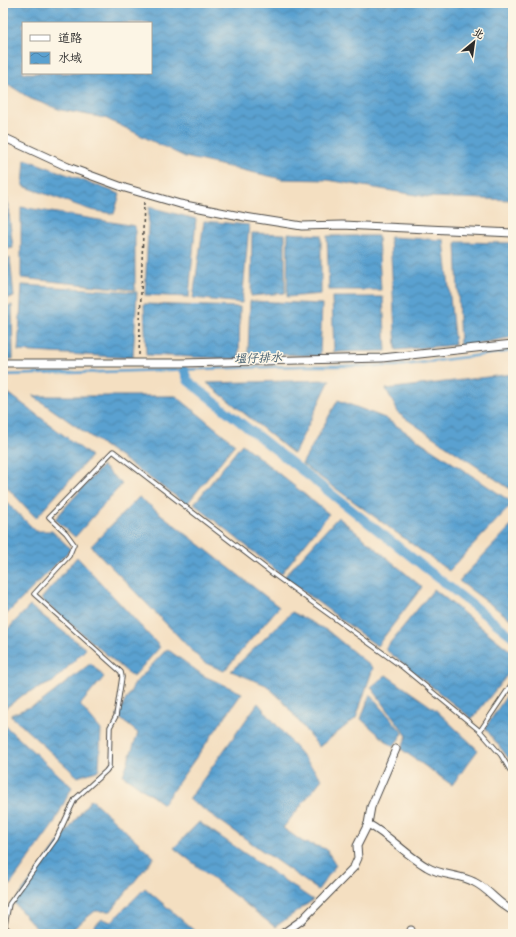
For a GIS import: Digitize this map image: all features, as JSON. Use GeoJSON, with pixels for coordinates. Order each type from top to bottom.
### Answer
{"type":"FeatureCollection","features":[{"type":"Feature","properties":{"kind":"street"},"geometry":{"type":"LineString","coordinates":[[3,137],[68,167],[180,204],[302,226],[342,225],[513,233]]}},
{"type":"Feature","properties":{"kind":"street"},"geometry":{"type":"LineString","coordinates":[[3,362],[139,363],[382,358],[513,344]]}},
{"type":"Feature","properties":{"kind":"street"},"geometry":{"type":"LineString","coordinates":[[282,934],[302,920],[354,867],[358,858],[357,846],[368,824],[371,806],[396,749]]}},
{"type":"Feature","properties":{"kind":"street"},"geometry":{"type":"LineString","coordinates":[[368,824],[383,832],[410,857],[429,868],[474,882],[504,907],[513,911]]}},
{"type":"Feature","properties":{"kind":"lane"},"geometry":{"type":"LineString","coordinates":[[6,931],[8,904],[56,839],[75,799],[106,771],[109,766],[110,727],[116,716],[122,678],[121,672],[34,594],[69,556],[74,544],[66,533],[49,517],[114,451],[273,574],[401,666],[480,730],[500,755],[513,775]]}},
{"type":"Feature","properties":{"kind":"lane"},"geometry":{"type":"LineString","coordinates":[[480,730],[513,682]]}},
{"type":"Feature","properties":{"kind":"path"},"geometry":{"type":"LineString","coordinates":[[139,363],[144,193]]}},
{"type":"Feature","properties":{"kind":"water"},"geometry":{"type":"Polygon","coordinates":[[[3,3],[513,3],[513,200],[428,197],[328,180],[282,179],[185,157],[105,118],[61,110],[31,99],[3,81],[3,3]]]}},
{"type":"Feature","properties":{"kind":"water"},"geometry":{"type":"Polygon","coordinates":[[[25,159],[120,194],[114,214],[91,210],[23,186],[25,159]]]}},
{"type":"Feature","properties":{"kind":"water"},"geometry":{"type":"Polygon","coordinates":[[[7,198],[13,248],[3,250],[3,200],[7,198]]]}},
{"type":"Feature","properties":{"kind":"water"},"geometry":{"type":"Polygon","coordinates":[[[21,207],[135,226],[135,290],[21,278],[21,207]]]}},
{"type":"Feature","properties":{"kind":"water"},"geometry":{"type":"Polygon","coordinates":[[[149,207],[196,219],[189,297],[145,295],[149,207]]]}},
{"type":"Feature","properties":{"kind":"water"},"geometry":{"type":"Polygon","coordinates":[[[204,221],[249,225],[242,303],[193,298],[204,221]]]}},
{"type":"Feature","properties":{"kind":"water"},"geometry":{"type":"Polygon","coordinates":[[[252,233],[285,234],[285,293],[251,296],[252,233]]]}},
{"type":"Feature","properties":{"kind":"water"},"geometry":{"type":"Polygon","coordinates":[[[288,233],[321,235],[321,294],[287,297],[288,233]]]}},
{"type":"Feature","properties":{"kind":"water"},"geometry":{"type":"Polygon","coordinates":[[[327,236],[378,236],[381,290],[329,290],[327,236]]]}},
{"type":"Feature","properties":{"kind":"water"},"geometry":{"type":"Polygon","coordinates":[[[390,237],[444,240],[455,345],[396,350],[390,237]]]}},
{"type":"Feature","properties":{"kind":"water"},"geometry":{"type":"Polygon","coordinates":[[[456,242],[513,243],[513,337],[460,347],[456,242]]]}},
{"type":"Feature","properties":{"kind":"water"},"geometry":{"type":"Polygon","coordinates":[[[10,258],[14,297],[3,299],[3,259],[10,258]]]}},
{"type":"Feature","properties":{"kind":"water"},"geometry":{"type":"Polygon","coordinates":[[[22,285],[137,292],[133,358],[18,351],[22,285]]]}},
{"type":"Feature","properties":{"kind":"water"},"geometry":{"type":"Polygon","coordinates":[[[332,297],[383,297],[386,351],[334,352],[332,297]]]}},
{"type":"Feature","properties":{"kind":"water"},"geometry":{"type":"Polygon","coordinates":[[[250,301],[322,304],[320,356],[248,353],[250,301]]]}},
{"type":"Feature","properties":{"kind":"water"},"geometry":{"type":"Polygon","coordinates":[[[144,304],[240,307],[239,359],[146,355],[144,304]]]}},
{"type":"Feature","properties":{"kind":"water"},"geometry":{"type":"Polygon","coordinates":[[[12,305],[13,359],[3,359],[3,307],[12,305]]]}},
{"type":"Feature","properties":{"kind":"water"},"geometry":{"type":"Polygon","coordinates":[[[513,374],[513,491],[399,414],[386,389],[513,374]]]}},
{"type":"Feature","properties":{"kind":"water"},"geometry":{"type":"Polygon","coordinates":[[[330,380],[294,454],[207,383],[330,380]]]}},
{"type":"Feature","properties":{"kind":"water"},"geometry":{"type":"Polygon","coordinates":[[[3,392],[7,392],[91,456],[36,518],[3,483],[3,392]]]}},
{"type":"Feature","properties":{"kind":"water"},"geometry":{"type":"Polygon","coordinates":[[[33,396],[176,396],[235,444],[187,504],[33,396]]]}},
{"type":"Feature","properties":{"kind":"water"},"geometry":{"type":"Polygon","coordinates":[[[338,400],[385,418],[513,503],[449,571],[302,464],[338,400]]]}},
{"type":"Feature","properties":{"kind":"water"},"geometry":{"type":"Polygon","coordinates":[[[242,444],[329,514],[281,574],[194,504],[242,444]]]}},
{"type":"Feature","properties":{"kind":"water"},"geometry":{"type":"Polygon","coordinates":[[[102,466],[122,484],[75,537],[55,519],[102,466]]]}},
{"type":"Feature","properties":{"kind":"water"},"geometry":{"type":"Polygon","coordinates":[[[139,497],[279,607],[224,671],[203,662],[91,546],[139,497]]]}},
{"type":"Feature","properties":{"kind":"water"},"geometry":{"type":"Polygon","coordinates":[[[3,499],[36,531],[52,531],[71,549],[3,618],[3,499]]]}},
{"type":"Feature","properties":{"kind":"water"},"geometry":{"type":"Polygon","coordinates":[[[338,517],[422,587],[377,646],[284,577],[338,517]]]}},
{"type":"Feature","properties":{"kind":"water"},"geometry":{"type":"Polygon","coordinates":[[[513,524],[513,621],[459,581],[513,524]]]}},
{"type":"Feature","properties":{"kind":"water"},"geometry":{"type":"Polygon","coordinates":[[[77,557],[160,647],[133,677],[41,599],[77,557]]]}},
{"type":"Feature","properties":{"kind":"water"},"geometry":{"type":"Polygon","coordinates":[[[434,589],[513,653],[513,668],[472,719],[385,649],[434,589]]]}},
{"type":"Feature","properties":{"kind":"water"},"geometry":{"type":"Polygon","coordinates":[[[30,606],[86,649],[53,682],[23,695],[3,710],[3,650],[7,645],[3,641],[3,634],[30,606]]]}},
{"type":"Feature","properties":{"kind":"water"},"geometry":{"type":"Polygon","coordinates":[[[292,612],[328,631],[373,668],[356,718],[319,747],[282,700],[266,685],[231,671],[292,612]]]}},
{"type":"Feature","properties":{"kind":"water"},"geometry":{"type":"Polygon","coordinates":[[[167,649],[204,676],[242,693],[163,804],[123,775],[138,733],[117,716],[135,683],[167,649]]]}},
{"type":"Feature","properties":{"kind":"water"},"geometry":{"type":"Polygon","coordinates":[[[91,663],[104,677],[80,705],[101,730],[99,770],[78,777],[10,715],[40,703],[91,663]]]}},
{"type":"Feature","properties":{"kind":"water"},"geometry":{"type":"Polygon","coordinates":[[[386,675],[436,710],[478,750],[452,785],[401,749],[407,736],[371,687],[386,675]]]}},
{"type":"Feature","properties":{"kind":"water"},"geometry":{"type":"Polygon","coordinates":[[[513,686],[513,764],[485,728],[513,686]]]}},
{"type":"Feature","properties":{"kind":"water"},"geometry":{"type":"Polygon","coordinates":[[[370,694],[403,733],[393,747],[361,719],[370,694]]]}},
{"type":"Feature","properties":{"kind":"water"},"geometry":{"type":"Polygon","coordinates":[[[258,703],[322,779],[283,828],[303,842],[326,849],[336,865],[318,890],[189,799],[258,703]]]}},
{"type":"Feature","properties":{"kind":"water"},"geometry":{"type":"Polygon","coordinates":[[[3,724],[72,787],[53,825],[3,895],[3,724]]]}},
{"type":"Feature","properties":{"kind":"water"},"geometry":{"type":"Polygon","coordinates":[[[91,799],[154,857],[111,911],[95,911],[67,934],[37,929],[14,903],[91,799]]]}},
{"type":"Feature","properties":{"kind":"water"},"geometry":{"type":"Polygon","coordinates":[[[199,822],[313,900],[275,927],[174,848],[199,822]]]}},
{"type":"Feature","properties":{"kind":"water"},"geometry":{"type":"Polygon","coordinates":[[[145,888],[198,934],[86,934],[102,919],[111,922],[145,888]]]}},
{"type":"Feature","properties":{"kind":"waterway","name":"塭仔排水"},"geometry":{"type":"LineString","coordinates":[[3,375],[302,366],[396,366],[513,351]]}},
{"type":"Feature","properties":{"kind":"waterway"},"geometry":{"type":"LineString","coordinates":[[184,370],[188,381],[513,637]]}}]}
